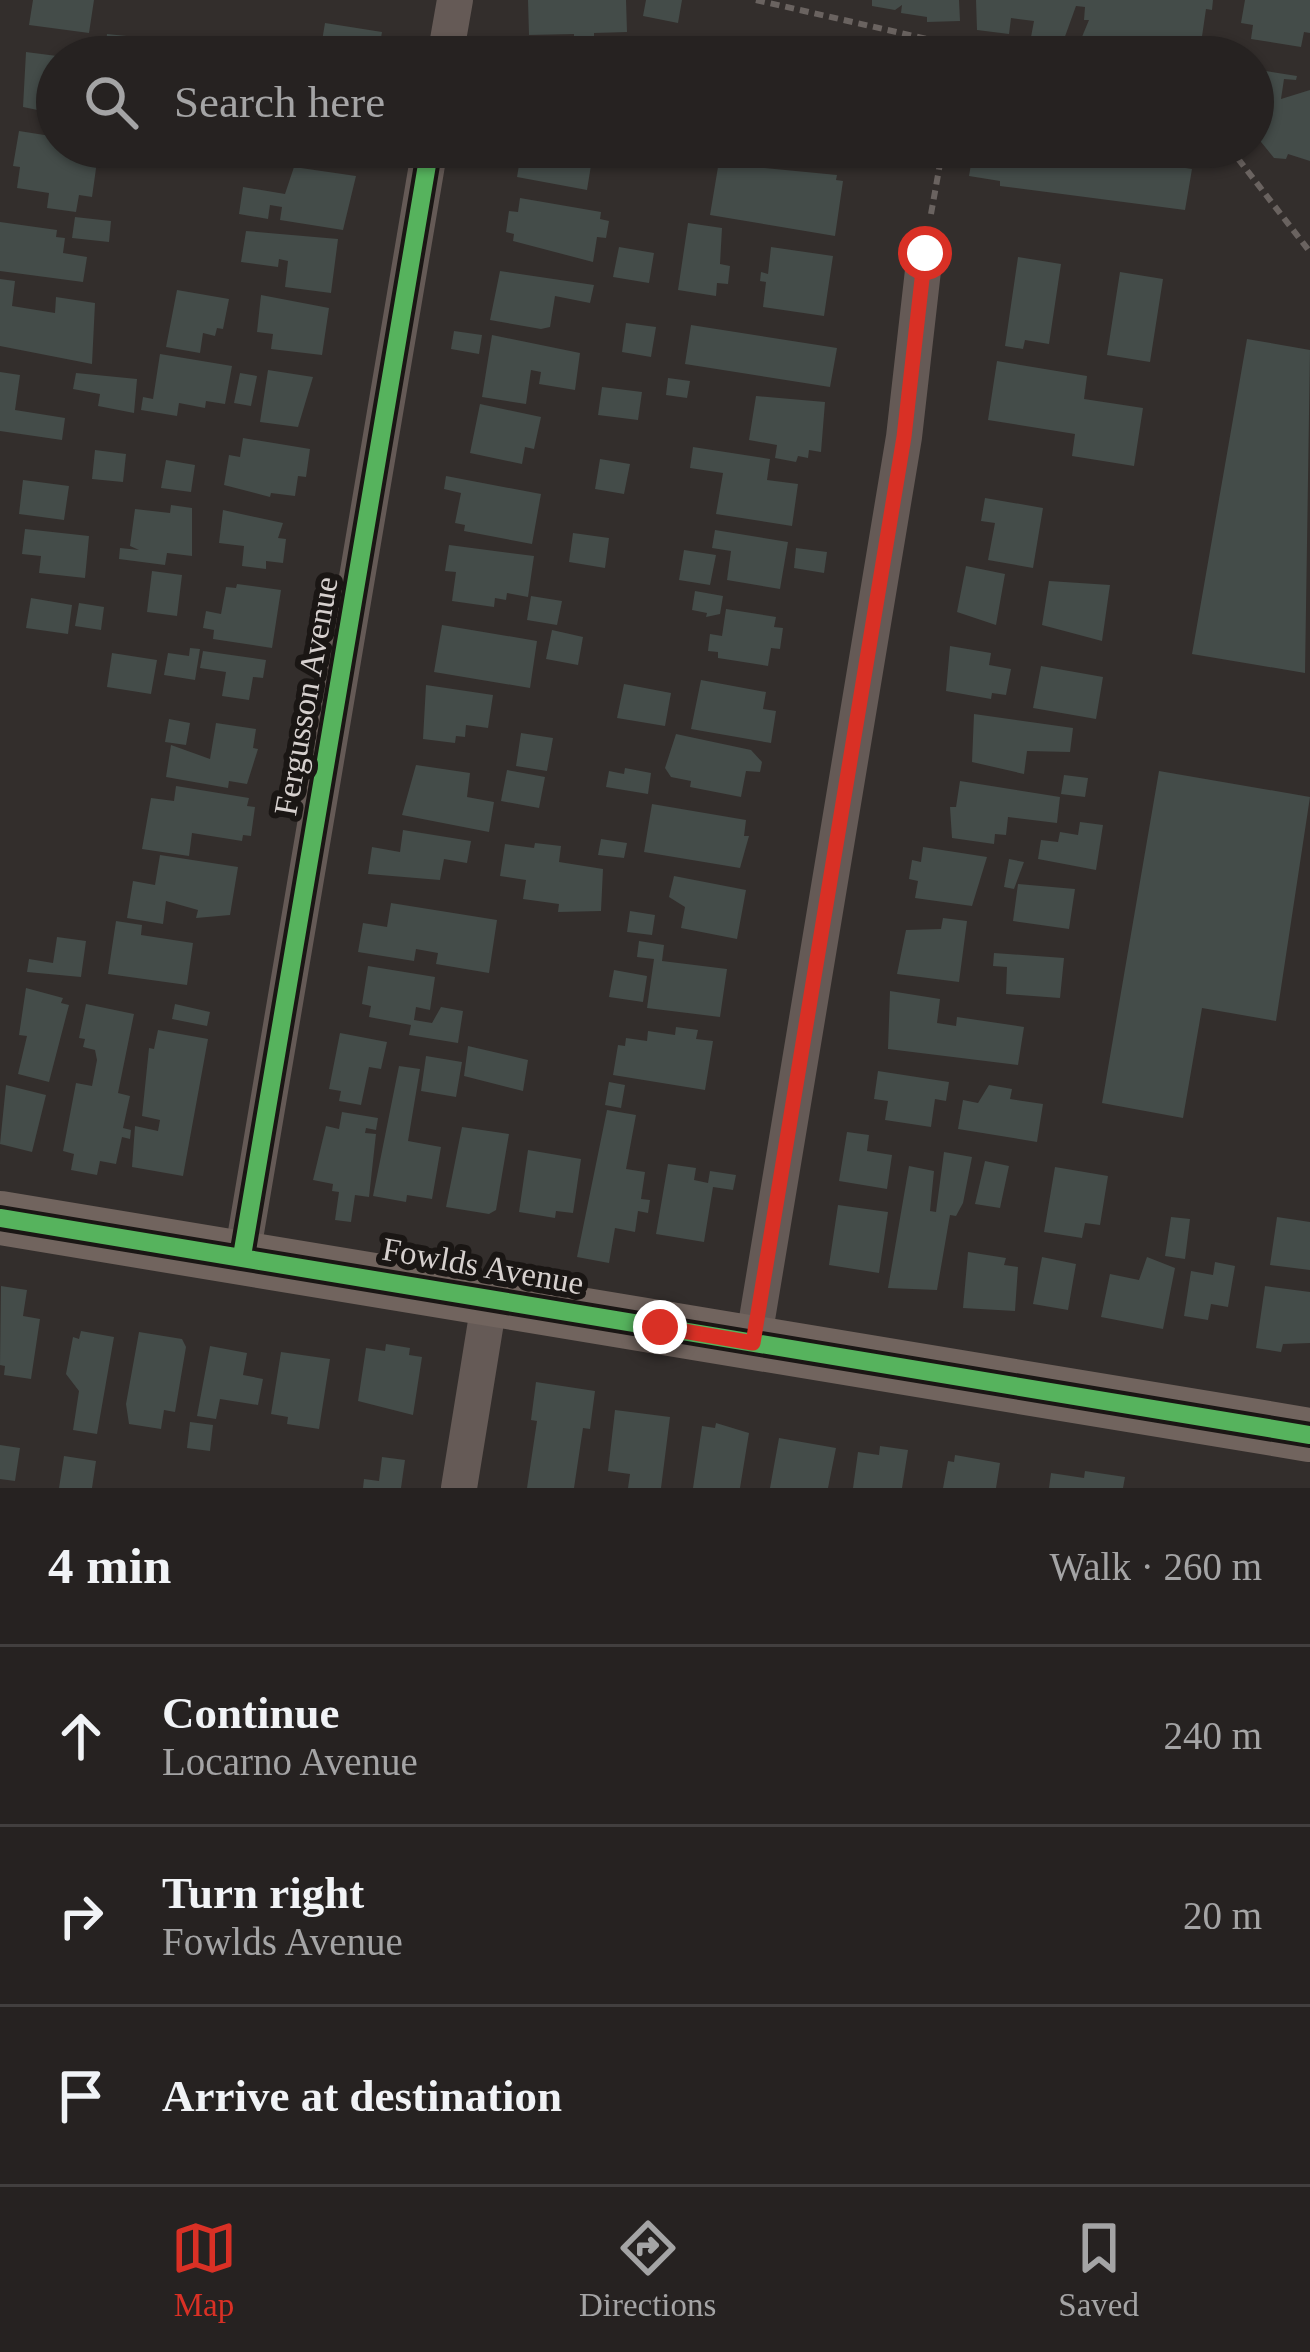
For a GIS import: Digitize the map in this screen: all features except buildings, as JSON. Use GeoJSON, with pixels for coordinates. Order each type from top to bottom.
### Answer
{"type":"FeatureCollection","features":[{"type":"Feature","properties":{"kind":"street"},"geometry":{"type":"LineString","coordinates":[[449,36],[455,0]]}},
{"type":"Feature","properties":{"kind":"street","name":"Fergusson Avenue"},"geometry":{"type":"LineString","coordinates":[[242,1256],[426,168]]}},
{"type":"Feature","properties":{"kind":"street"},"geometry":{"type":"LineString","coordinates":[[753,1343],[904,437],[925,253]]}},
{"type":"Feature","properties":{"kind":"street","name":"Fowlds Avenue"},"geometry":{"type":"LineString","coordinates":[[0,1218],[1310,1435]]}},
{"type":"Feature","properties":{"kind":"street"},"geometry":{"type":"LineString","coordinates":[[459,1488],[490,1297]]}},
{"type":"Feature","properties":{"kind":"path"},"geometry":{"type":"LineString","coordinates":[[756,0],[916,36]]}},
{"type":"Feature","properties":{"kind":"path"},"geometry":{"type":"LineString","coordinates":[[931,214],[939,168]]}},
{"type":"Feature","properties":{"kind":"path"},"geometry":{"type":"LineString","coordinates":[[1245,168],[1310,252]]}},
{"type":"Feature","properties":{"kind":"cycle path"},"geometry":{"type":"LineString","coordinates":[[242,1256],[426,168]]}},
{"type":"Feature","properties":{"kind":"cycle path"},"geometry":{"type":"LineString","coordinates":[[0,1218],[1310,1435]]}},
{"type":"Feature","properties":{"kind":"route"},"geometry":{"type":"LineString","coordinates":[[660,1327],[753,1343],[904,437],[925,253]]}}]}
